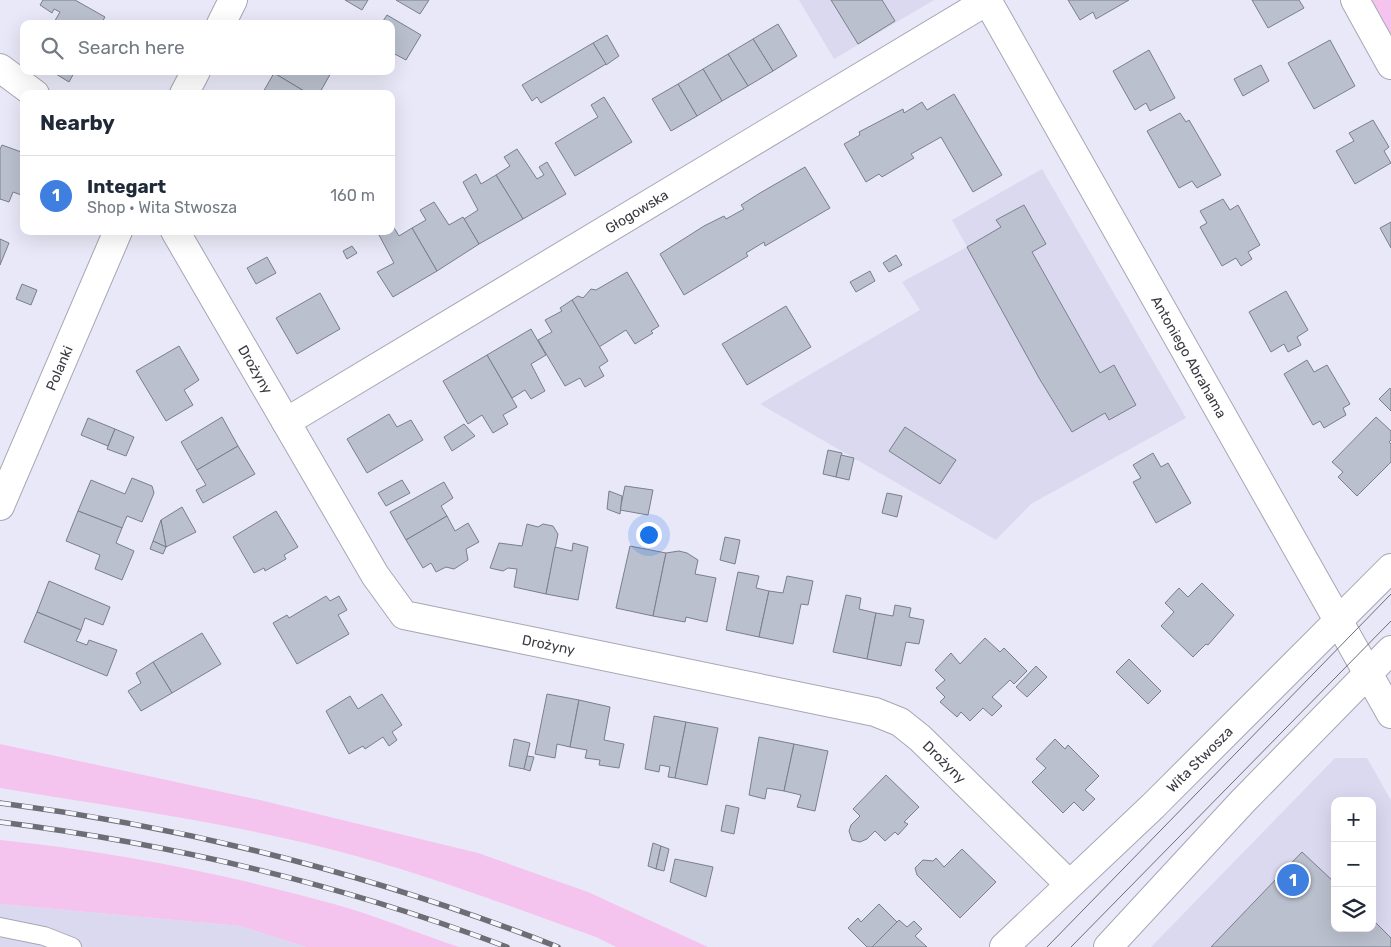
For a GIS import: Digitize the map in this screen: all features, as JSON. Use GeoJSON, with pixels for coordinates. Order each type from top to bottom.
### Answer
{"type":"FeatureCollection","features":[{"type":"Feature","properties":{"kind":"street"},"geometry":{"type":"LineString","coordinates":[[222,20],[233,0]]}},
{"type":"Feature","properties":{"kind":"street","name":"Głogowska"},"geometry":{"type":"LineString","coordinates":[[286,422],[987,0]]}},
{"type":"Feature","properties":{"kind":"street","name":"Antoniego Abrahama"},"geometry":{"type":"LineString","coordinates":[[987,0],[1391,714]]}},
{"type":"Feature","properties":{"kind":"street"},"geometry":{"type":"LineString","coordinates":[[1355,0],[1391,65]]}},
{"type":"Feature","properties":{"kind":"street"},"geometry":{"type":"LineString","coordinates":[[0,68],[30,90]]}},
{"type":"Feature","properties":{"kind":"street"},"geometry":{"type":"LineString","coordinates":[[186,90],[194,75]]}},
{"type":"Feature","properties":{"kind":"street","name":"Polanki"},"geometry":{"type":"LineString","coordinates":[[0,506],[116,235]]}},
{"type":"Feature","properties":{"kind":"street","name":"Drożyny"},"geometry":{"type":"LineString","coordinates":[[177,235],[375,575],[404,615],[876,712],[900,722],[920,738],[1069,884]]}},
{"type":"Feature","properties":{"kind":"street","name":"Wita Stwosza"},"geometry":{"type":"LineString","coordinates":[[1004,947],[1153,806],[1391,568]]}},
{"type":"Feature","properties":{"kind":"street"},"geometry":{"type":"LineString","coordinates":[[1108,947],[1244,801],[1391,650]]}},
{"type":"Feature","properties":{"kind":"lane"},"geometry":{"type":"LineString","coordinates":[[0,927],[38,934],[72,947]]}},
{"type":"Feature","properties":{"kind":"shaded area"},"geometry":{"type":"Polygon","coordinates":[[[799,0],[934,0],[834,59],[799,0]]]}},
{"type":"Feature","properties":{"kind":"shaded area"},"geometry":{"type":"Polygon","coordinates":[[[1366,0],[1391,0],[1391,44],[1366,0]]]}},
{"type":"Feature","properties":{"kind":"shaded area"},"geometry":{"type":"Polygon","coordinates":[[[1042,169],[1186,418],[1031,504],[996,540],[760,404],[920,310],[902,282],[967,247],[952,220],[1042,169]]]}},
{"type":"Feature","properties":{"kind":"shaded area"},"geometry":{"type":"Polygon","coordinates":[[[0,744],[260,800],[478,853],[588,892],[708,947],[616,947],[596,937],[447,884],[356,856],[224,826],[0,788],[0,744]]]}},
{"type":"Feature","properties":{"kind":"shaded area"},"geometry":{"type":"Polygon","coordinates":[[[1335,758],[1367,758],[1391,800],[1391,947],[1151,947],[1335,758]]]}},
{"type":"Feature","properties":{"kind":"shaded area"},"geometry":{"type":"Polygon","coordinates":[[[0,840],[84,850],[210,873],[350,909],[459,947],[306,947],[240,926],[0,904],[0,840]]]}},
{"type":"Feature","properties":{"kind":"shaded area"},"geometry":{"type":"Polygon","coordinates":[[[0,904],[240,926],[306,947],[0,947],[0,904]]]}},
{"type":"Feature","properties":{"kind":"building"},"geometry":{"type":"Polygon","coordinates":[[[43,0],[75,0],[105,17],[103,20],[55,20],[60,12],[54,9],[52,13],[40,5],[43,0]]]}},
{"type":"Feature","properties":{"kind":"building"},"geometry":{"type":"Polygon","coordinates":[[[345,0],[368,0],[362,10],[345,0]]]}},
{"type":"Feature","properties":{"kind":"building"},"geometry":{"type":"Polygon","coordinates":[[[396,0],[429,0],[420,14],[396,0]]]}},
{"type":"Feature","properties":{"kind":"building"},"geometry":{"type":"Polygon","coordinates":[[[831,0],[882,0],[895,21],[858,44],[831,0]]]}},
{"type":"Feature","properties":{"kind":"building"},"geometry":{"type":"Polygon","coordinates":[[[1068,0],[1129,0],[1096,19],[1093,12],[1080,20],[1068,0]]]}},
{"type":"Feature","properties":{"kind":"building"},"geometry":{"type":"Polygon","coordinates":[[[1252,0],[1299,0],[1304,8],[1268,28],[1252,0]]]}},
{"type":"Feature","properties":{"kind":"building"},"geometry":{"type":"Polygon","coordinates":[[[387,15],[421,35],[406,60],[395,54],[395,20],[384,20],[387,15]]]}},
{"type":"Feature","properties":{"kind":"building"},"geometry":{"type":"Polygon","coordinates":[[[778,24],[797,56],[773,71],[753,39],[778,24]]]}},
{"type":"Feature","properties":{"kind":"building"},"geometry":{"type":"Polygon","coordinates":[[[607,35],[619,56],[606,65],[593,43],[607,35]]]}},
{"type":"Feature","properties":{"kind":"building"},"geometry":{"type":"Polygon","coordinates":[[[753,39],[773,71],[748,86],[728,54],[753,39]]]}},
{"type":"Feature","properties":{"kind":"building"},"geometry":{"type":"Polygon","coordinates":[[[1330,40],[1355,86],[1314,109],[1288,63],[1330,40]]]}},
{"type":"Feature","properties":{"kind":"building"},"geometry":{"type":"Polygon","coordinates":[[[593,43],[606,64],[541,103],[537,97],[532,101],[522,85],[593,43]]]}},
{"type":"Feature","properties":{"kind":"building"},"geometry":{"type":"Polygon","coordinates":[[[1149,50],[1175,98],[1150,111],[1146,103],[1135,110],[1113,71],[1149,50]]]}},
{"type":"Feature","properties":{"kind":"building"},"geometry":{"type":"Polygon","coordinates":[[[728,54],[748,86],[722,101],[703,69],[728,54]]]}},
{"type":"Feature","properties":{"kind":"building"},"geometry":{"type":"Polygon","coordinates":[[[1261,65],[1269,81],[1243,96],[1234,79],[1261,65]]]}},
{"type":"Feature","properties":{"kind":"building"},"geometry":{"type":"Polygon","coordinates":[[[703,69],[722,101],[697,116],[678,84],[703,69]]]}},
{"type":"Feature","properties":{"kind":"building"},"geometry":{"type":"Polygon","coordinates":[[[58,75],[73,75],[69,82],[58,75]]]}},
{"type":"Feature","properties":{"kind":"building"},"geometry":{"type":"Polygon","coordinates":[[[273,75],[277,75],[302,90],[264,90],[273,75]]]}},
{"type":"Feature","properties":{"kind":"building"},"geometry":{"type":"Polygon","coordinates":[[[277,75],[330,75],[321,90],[302,90],[277,75]]]}},
{"type":"Feature","properties":{"kind":"building"},"geometry":{"type":"Polygon","coordinates":[[[678,84],[697,116],[671,131],[652,99],[678,84]]]}},
{"type":"Feature","properties":{"kind":"building"},"geometry":{"type":"Polygon","coordinates":[[[954,94],[1002,175],[973,192],[941,137],[911,154],[914,158],[882,177],[879,174],[866,182],[844,144],[860,135],[859,132],[903,109],[904,113],[922,102],[927,110],[954,94]]]}},
{"type":"Feature","properties":{"kind":"building"},"geometry":{"type":"Polygon","coordinates":[[[604,97],[632,142],[575,176],[555,143],[598,117],[591,105],[604,97]]]}},
{"type":"Feature","properties":{"kind":"building"},"geometry":{"type":"Polygon","coordinates":[[[1180,113],[1186,122],[1189,120],[1221,175],[1197,188],[1192,181],[1179,188],[1147,131],[1180,113]]]}},
{"type":"Feature","properties":{"kind":"building"},"geometry":{"type":"Polygon","coordinates":[[[1373,120],[1389,147],[1384,151],[1391,163],[1355,184],[1336,151],[1354,141],[1349,133],[1373,120]]]}},
{"type":"Feature","properties":{"kind":"building"},"geometry":{"type":"Polygon","coordinates":[[[2,145],[20,152],[20,195],[13,192],[9,202],[0,199],[0,149],[2,145]]]}},
{"type":"Feature","properties":{"kind":"building"},"geometry":{"type":"Polygon","coordinates":[[[517,149],[537,179],[544,175],[539,167],[547,162],[566,194],[523,219],[496,175],[510,166],[504,157],[517,149]]]}},
{"type":"Feature","properties":{"kind":"building"},"geometry":{"type":"Polygon","coordinates":[[[805,167],[830,208],[765,246],[764,242],[746,253],[748,256],[684,295],[660,254],[704,226],[724,216],[726,219],[744,209],[741,205],[805,167]]]}},
{"type":"Feature","properties":{"kind":"building"},"geometry":{"type":"Polygon","coordinates":[[[476,174],[481,184],[496,175],[523,219],[479,244],[464,219],[478,210],[463,182],[476,174]]]}},
{"type":"Feature","properties":{"kind":"building"},"geometry":{"type":"Polygon","coordinates":[[[1223,199],[1230,210],[1238,205],[1260,245],[1248,252],[1252,259],[1241,266],[1236,258],[1222,266],[1200,227],[1207,223],[1200,211],[1223,199]]]}},
{"type":"Feature","properties":{"kind":"building"},"geometry":{"type":"Polygon","coordinates":[[[434,202],[449,225],[463,217],[479,244],[437,271],[412,228],[426,220],[420,210],[434,202]]]}},
{"type":"Feature","properties":{"kind":"building"},"geometry":{"type":"Polygon","coordinates":[[[1024,205],[1046,244],[1032,252],[1100,373],[1114,365],[1136,405],[1109,420],[1105,413],[1072,432],[1039,378],[967,247],[1001,227],[996,220],[1024,205]]]}},
{"type":"Feature","properties":{"kind":"building"},"geometry":{"type":"Polygon","coordinates":[[[1391,222],[1391,248],[1380,228],[1391,222]]]}},
{"type":"Feature","properties":{"kind":"building"},"geometry":{"type":"Polygon","coordinates":[[[412,228],[437,271],[393,297],[377,272],[394,263],[379,235],[395,235],[395,229],[399,236],[412,228]]]}},
{"type":"Feature","properties":{"kind":"building"},"geometry":{"type":"Polygon","coordinates":[[[0,239],[9,243],[0,265],[0,239]]]}},
{"type":"Feature","properties":{"kind":"building"},"geometry":{"type":"Polygon","coordinates":[[[352,246],[357,253],[347,259],[343,251],[352,246]]]}},
{"type":"Feature","properties":{"kind":"building"},"geometry":{"type":"Polygon","coordinates":[[[896,255],[902,265],[889,272],[883,263],[896,255]]]}},
{"type":"Feature","properties":{"kind":"building"},"geometry":{"type":"Polygon","coordinates":[[[267,257],[276,273],[256,284],[247,268],[267,257]]]}},
{"type":"Feature","properties":{"kind":"building"},"geometry":{"type":"Polygon","coordinates":[[[870,271],[875,281],[856,292],[850,282],[870,271]]]}},
{"type":"Feature","properties":{"kind":"building"},"geometry":{"type":"Polygon","coordinates":[[[627,272],[659,326],[651,331],[653,333],[635,344],[626,330],[599,347],[572,300],[578,296],[583,298],[591,289],[596,290],[627,272]]]}},
{"type":"Feature","properties":{"kind":"building"},"geometry":{"type":"Polygon","coordinates":[[[22,284],[37,290],[31,305],[16,299],[22,284]]]}},
{"type":"Feature","properties":{"kind":"building"},"geometry":{"type":"Polygon","coordinates":[[[1286,291],[1308,330],[1297,337],[1301,345],[1288,352],[1284,344],[1271,352],[1249,312],[1286,291]]]}},
{"type":"Feature","properties":{"kind":"building"},"geometry":{"type":"Polygon","coordinates":[[[320,293],[340,329],[297,354],[276,318],[320,293]]]}},
{"type":"Feature","properties":{"kind":"building"},"geometry":{"type":"Polygon","coordinates":[[[572,300],[608,361],[599,367],[604,376],[585,387],[580,378],[565,386],[538,340],[552,332],[545,320],[562,311],[560,308],[572,300]]]}},
{"type":"Feature","properties":{"kind":"building"},"geometry":{"type":"Polygon","coordinates":[[[786,306],[811,347],[747,385],[722,344],[786,306]]]}},
{"type":"Feature","properties":{"kind":"building"},"geometry":{"type":"Polygon","coordinates":[[[531,329],[546,355],[531,364],[545,391],[531,399],[525,390],[512,398],[487,355],[531,329]]]}},
{"type":"Feature","properties":{"kind":"building"},"geometry":{"type":"Polygon","coordinates":[[[179,346],[199,380],[184,390],[193,405],[166,421],[136,371],[179,346]]]}},
{"type":"Feature","properties":{"kind":"building"},"geometry":{"type":"Polygon","coordinates":[[[487,355],[517,407],[503,415],[508,424],[493,433],[482,415],[468,424],[443,381],[487,355]]]}},
{"type":"Feature","properties":{"kind":"building"},"geometry":{"type":"Polygon","coordinates":[[[1307,360],[1314,372],[1327,365],[1350,404],[1343,408],[1346,415],[1324,428],[1320,421],[1313,425],[1284,374],[1307,360]]]}},
{"type":"Feature","properties":{"kind":"building"},"geometry":{"type":"Polygon","coordinates":[[[1390,388],[1391,390],[1391,411],[1379,399],[1390,388]]]}},
{"type":"Feature","properties":{"kind":"building"},"geometry":{"type":"Polygon","coordinates":[[[389,414],[397,427],[411,420],[423,440],[367,473],[347,439],[389,414]]]}},
{"type":"Feature","properties":{"kind":"building"},"geometry":{"type":"Polygon","coordinates":[[[222,417],[238,446],[197,470],[181,442],[222,417]]]}},
{"type":"Feature","properties":{"kind":"building"},"geometry":{"type":"Polygon","coordinates":[[[1376,417],[1391,431],[1391,440],[1389,442],[1391,444],[1391,462],[1357,496],[1338,477],[1343,472],[1332,462],[1376,417]]]}},
{"type":"Feature","properties":{"kind":"building"},"geometry":{"type":"Polygon","coordinates":[[[88,418],[115,429],[108,446],[81,435],[88,418]]]}},
{"type":"Feature","properties":{"kind":"building"},"geometry":{"type":"Polygon","coordinates":[[[464,424],[475,436],[452,451],[444,437],[464,424]]]}},
{"type":"Feature","properties":{"kind":"building"},"geometry":{"type":"Polygon","coordinates":[[[905,427],[956,460],[940,484],[889,451],[905,427]]]}},
{"type":"Feature","properties":{"kind":"building"},"geometry":{"type":"Polygon","coordinates":[[[115,429],[134,437],[126,456],[107,449],[115,429]]]}},
{"type":"Feature","properties":{"kind":"building"},"geometry":{"type":"Polygon","coordinates":[[[238,446],[255,474],[203,503],[196,490],[206,485],[197,470],[238,446]]]}},
{"type":"Feature","properties":{"kind":"building"},"geometry":{"type":"Polygon","coordinates":[[[828,450],[842,453],[836,477],[823,474],[828,450]]]}},
{"type":"Feature","properties":{"kind":"building"},"geometry":{"type":"Polygon","coordinates":[[[1153,453],[1161,467],[1168,463],[1191,503],[1156,523],[1133,482],[1141,478],[1133,465],[1153,453]]]}},
{"type":"Feature","properties":{"kind":"building"},"geometry":{"type":"Polygon","coordinates":[[[841,455],[854,458],[849,480],[836,477],[841,455]]]}},
{"type":"Feature","properties":{"kind":"building"},"geometry":{"type":"Polygon","coordinates":[[[132,478],[152,486],[154,493],[142,522],[127,516],[122,528],[78,511],[91,480],[125,494],[132,478]]]}},
{"type":"Feature","properties":{"kind":"building"},"geometry":{"type":"Polygon","coordinates":[[[402,480],[410,493],[386,506],[378,493],[402,480]]]}},
{"type":"Feature","properties":{"kind":"building"},"geometry":{"type":"Polygon","coordinates":[[[444,482],[453,498],[441,506],[447,516],[406,540],[390,512],[444,482]]]}},
{"type":"Feature","properties":{"kind":"building"},"geometry":{"type":"Polygon","coordinates":[[[625,486],[653,490],[648,515],[620,510],[625,486]]]}},
{"type":"Feature","properties":{"kind":"building"},"geometry":{"type":"Polygon","coordinates":[[[609,491],[622,496],[620,514],[607,509],[609,491]]]}},
{"type":"Feature","properties":{"kind":"building"},"geometry":{"type":"Polygon","coordinates":[[[887,493],[902,496],[897,517],[882,513],[887,493]]]}},
{"type":"Feature","properties":{"kind":"building"},"geometry":{"type":"Polygon","coordinates":[[[182,507],[196,532],[166,547],[161,520],[182,507]]]}},
{"type":"Feature","properties":{"kind":"building"},"geometry":{"type":"Polygon","coordinates":[[[78,511],[122,528],[116,543],[134,551],[122,580],[95,569],[100,555],[66,541],[78,511]]]}},
{"type":"Feature","properties":{"kind":"building"},"geometry":{"type":"Polygon","coordinates":[[[276,511],[298,547],[284,555],[286,559],[265,571],[264,568],[254,573],[233,537],[276,511]]]}},
{"type":"Feature","properties":{"kind":"building"},"geometry":{"type":"Polygon","coordinates":[[[447,516],[455,531],[468,523],[479,542],[466,549],[468,560],[454,569],[446,567],[436,572],[431,563],[423,568],[406,540],[447,516]]]}},
{"type":"Feature","properties":{"kind":"building"},"geometry":{"type":"Polygon","coordinates":[[[161,520],[166,547],[153,541],[161,520]]]}},
{"type":"Feature","properties":{"kind":"building"},"geometry":{"type":"Polygon","coordinates":[[[527,524],[538,527],[543,524],[553,526],[558,534],[546,594],[514,587],[517,569],[508,568],[503,571],[490,568],[499,543],[522,546],[527,524]]]}},
{"type":"Feature","properties":{"kind":"building"},"geometry":{"type":"Polygon","coordinates":[[[725,537],[740,540],[735,564],[720,560],[725,537]]]}},
{"type":"Feature","properties":{"kind":"building"},"geometry":{"type":"Polygon","coordinates":[[[153,541],[166,547],[163,554],[150,549],[153,541]]]}},
{"type":"Feature","properties":{"kind":"building"},"geometry":{"type":"Polygon","coordinates":[[[573,543],[588,547],[578,600],[546,594],[555,547],[572,551],[573,543]]]}},
{"type":"Feature","properties":{"kind":"building"},"geometry":{"type":"Polygon","coordinates":[[[630,546],[666,553],[653,616],[616,608],[630,546]]]}},
{"type":"Feature","properties":{"kind":"building"},"geometry":{"type":"Polygon","coordinates":[[[679,551],[687,553],[698,560],[695,574],[716,578],[707,622],[686,617],[685,622],[653,616],[666,553],[679,551]]]}},
{"type":"Feature","properties":{"kind":"building"},"geometry":{"type":"Polygon","coordinates":[[[738,572],[759,576],[756,588],[769,591],[759,637],[726,630],[738,572]]]}},
{"type":"Feature","properties":{"kind":"building"},"geometry":{"type":"Polygon","coordinates":[[[787,576],[813,581],[808,605],[801,604],[793,644],[759,637],[769,591],[783,593],[787,576]]]}},
{"type":"Feature","properties":{"kind":"building"},"geometry":{"type":"Polygon","coordinates":[[[49,581],[110,607],[103,625],[85,618],[81,630],[37,612],[49,581]]]}},
{"type":"Feature","properties":{"kind":"building"},"geometry":{"type":"Polygon","coordinates":[[[1202,583],[1234,615],[1208,645],[1206,644],[1193,657],[1161,626],[1174,612],[1165,603],[1179,588],[1188,597],[1202,583]]]}},
{"type":"Feature","properties":{"kind":"building"},"geometry":{"type":"Polygon","coordinates":[[[846,595],[861,598],[859,609],[876,613],[867,659],[833,652],[846,595]]]}},
{"type":"Feature","properties":{"kind":"building"},"geometry":{"type":"Polygon","coordinates":[[[326,596],[330,601],[339,596],[347,610],[338,615],[349,634],[297,664],[273,623],[287,615],[289,618],[326,596]]]}},
{"type":"Feature","properties":{"kind":"building"},"geometry":{"type":"Polygon","coordinates":[[[895,605],[911,608],[909,617],[924,620],[919,644],[906,642],[901,666],[867,659],[876,613],[893,616],[895,605]]]}},
{"type":"Feature","properties":{"kind":"building"},"geometry":{"type":"Polygon","coordinates":[[[37,612],[81,630],[76,641],[87,645],[89,640],[117,650],[107,676],[24,642],[37,612]]]}},
{"type":"Feature","properties":{"kind":"building"},"geometry":{"type":"Polygon","coordinates":[[[202,633],[221,664],[172,693],[153,662],[202,633]]]}},
{"type":"Feature","properties":{"kind":"building"},"geometry":{"type":"Polygon","coordinates":[[[985,638],[1000,652],[1004,648],[1027,671],[1014,684],[1010,680],[992,697],[1002,706],[992,716],[983,708],[970,721],[961,712],[957,717],[940,702],[945,697],[936,688],[945,680],[935,670],[951,653],[960,664],[985,638]]]}},
{"type":"Feature","properties":{"kind":"building"},"geometry":{"type":"Polygon","coordinates":[[[1129,659],[1161,691],[1148,704],[1116,672],[1129,659]]]}},
{"type":"Feature","properties":{"kind":"building"},"geometry":{"type":"Polygon","coordinates":[[[153,662],[172,693],[141,711],[128,691],[141,683],[136,673],[153,662]]]}},
{"type":"Feature","properties":{"kind":"building"},"geometry":{"type":"Polygon","coordinates":[[[1036,666],[1047,677],[1027,697],[1016,687],[1036,666]]]}},
{"type":"Feature","properties":{"kind":"building"},"geometry":{"type":"Polygon","coordinates":[[[382,694],[402,725],[392,732],[397,740],[389,746],[383,737],[365,749],[363,746],[349,754],[326,711],[350,696],[358,709],[382,694]]]}},
{"type":"Feature","properties":{"kind":"building"},"geometry":{"type":"Polygon","coordinates":[[[547,694],[579,700],[570,747],[557,744],[555,758],[535,754],[547,694]]]}},
{"type":"Feature","properties":{"kind":"building"},"geometry":{"type":"Polygon","coordinates":[[[579,700],[610,707],[604,740],[624,744],[619,768],[599,765],[600,760],[585,758],[587,750],[570,747],[579,700]]]}},
{"type":"Feature","properties":{"kind":"building"},"geometry":{"type":"Polygon","coordinates":[[[654,716],[686,722],[675,778],[668,777],[670,767],[660,765],[659,772],[645,769],[654,716]]]}},
{"type":"Feature","properties":{"kind":"building"},"geometry":{"type":"Polygon","coordinates":[[[686,722],[718,728],[707,785],[675,778],[686,722]]]}},
{"type":"Feature","properties":{"kind":"building"},"geometry":{"type":"Polygon","coordinates":[[[759,737],[794,744],[784,791],[767,788],[765,799],[749,795],[759,737]]]}},
{"type":"Feature","properties":{"kind":"building"},"geometry":{"type":"Polygon","coordinates":[[[514,739],[530,743],[524,769],[509,766],[514,739]]]}},
{"type":"Feature","properties":{"kind":"building"},"geometry":{"type":"Polygon","coordinates":[[[1055,739],[1065,749],[1068,745],[1099,776],[1085,790],[1095,799],[1083,811],[1074,802],[1063,813],[1032,782],[1046,768],[1036,759],[1055,739]]]}},
{"type":"Feature","properties":{"kind":"building"},"geometry":{"type":"Polygon","coordinates":[[[794,744],[828,751],[815,811],[797,807],[801,795],[784,791],[794,744]]]}},
{"type":"Feature","properties":{"kind":"building"},"geometry":{"type":"Polygon","coordinates":[[[527,756],[534,757],[530,771],[524,769],[527,756]]]}},
{"type":"Feature","properties":{"kind":"building"},"geometry":{"type":"Polygon","coordinates":[[[886,775],[919,807],[904,822],[908,824],[898,835],[895,832],[885,841],[875,831],[867,839],[860,842],[852,840],[849,831],[851,825],[860,816],[853,809],[886,775]]]}},
{"type":"Feature","properties":{"kind":"building"},"geometry":{"type":"Polygon","coordinates":[[[726,805],[739,808],[734,834],[721,831],[726,805]]]}},
{"type":"Feature","properties":{"kind":"building"},"geometry":{"type":"Polygon","coordinates":[[[653,843],[661,846],[656,869],[648,866],[653,843]]]}},
{"type":"Feature","properties":{"kind":"building"},"geometry":{"type":"Polygon","coordinates":[[[661,846],[669,849],[664,871],[656,869],[661,846]]]}},
{"type":"Feature","properties":{"kind":"building"},"geometry":{"type":"Polygon","coordinates":[[[962,849],[996,882],[960,918],[917,875],[915,868],[923,860],[933,861],[936,858],[944,867],[962,849]]]}},
{"type":"Feature","properties":{"kind":"building"},"geometry":{"type":"Polygon","coordinates":[[[1302,852],[1331,879],[1331,932],[1376,932],[1376,923],[1391,938],[1391,947],[1211,947],[1302,852]]]}},
{"type":"Feature","properties":{"kind":"building"},"geometry":{"type":"Polygon","coordinates":[[[675,859],[713,867],[706,897],[670,882],[675,859]]]}},
{"type":"Feature","properties":{"kind":"building"},"geometry":{"type":"Polygon","coordinates":[[[879,904],[897,922],[872,947],[867,947],[848,928],[858,918],[861,922],[879,904]]]}},
{"type":"Feature","properties":{"kind":"building"},"geometry":{"type":"Polygon","coordinates":[[[899,920],[907,927],[914,921],[922,929],[915,936],[927,947],[872,947],[899,920]]]}},
{"type":"Feature","properties":{"kind":"tram line"},"geometry":{"type":"LineString","coordinates":[[1047,947],[1391,594]]}},
{"type":"Feature","properties":{"kind":"tram line"},"geometry":{"type":"LineString","coordinates":[[1071,947],[1391,621]]}},
{"type":"Feature","properties":{"kind":"railway"},"geometry":{"type":"LineString","coordinates":[[0,803],[144,826],[284,858],[422,898],[558,947]]}},
{"type":"Feature","properties":{"kind":"railway"},"geometry":{"type":"LineString","coordinates":[[0,822],[129,842],[257,870],[383,904],[507,947]]}},
{"type":"Feature","properties":{"kind":"place","name":"Integart"},"geometry":{"type":"Point","coordinates":[1293,880]}}]}
